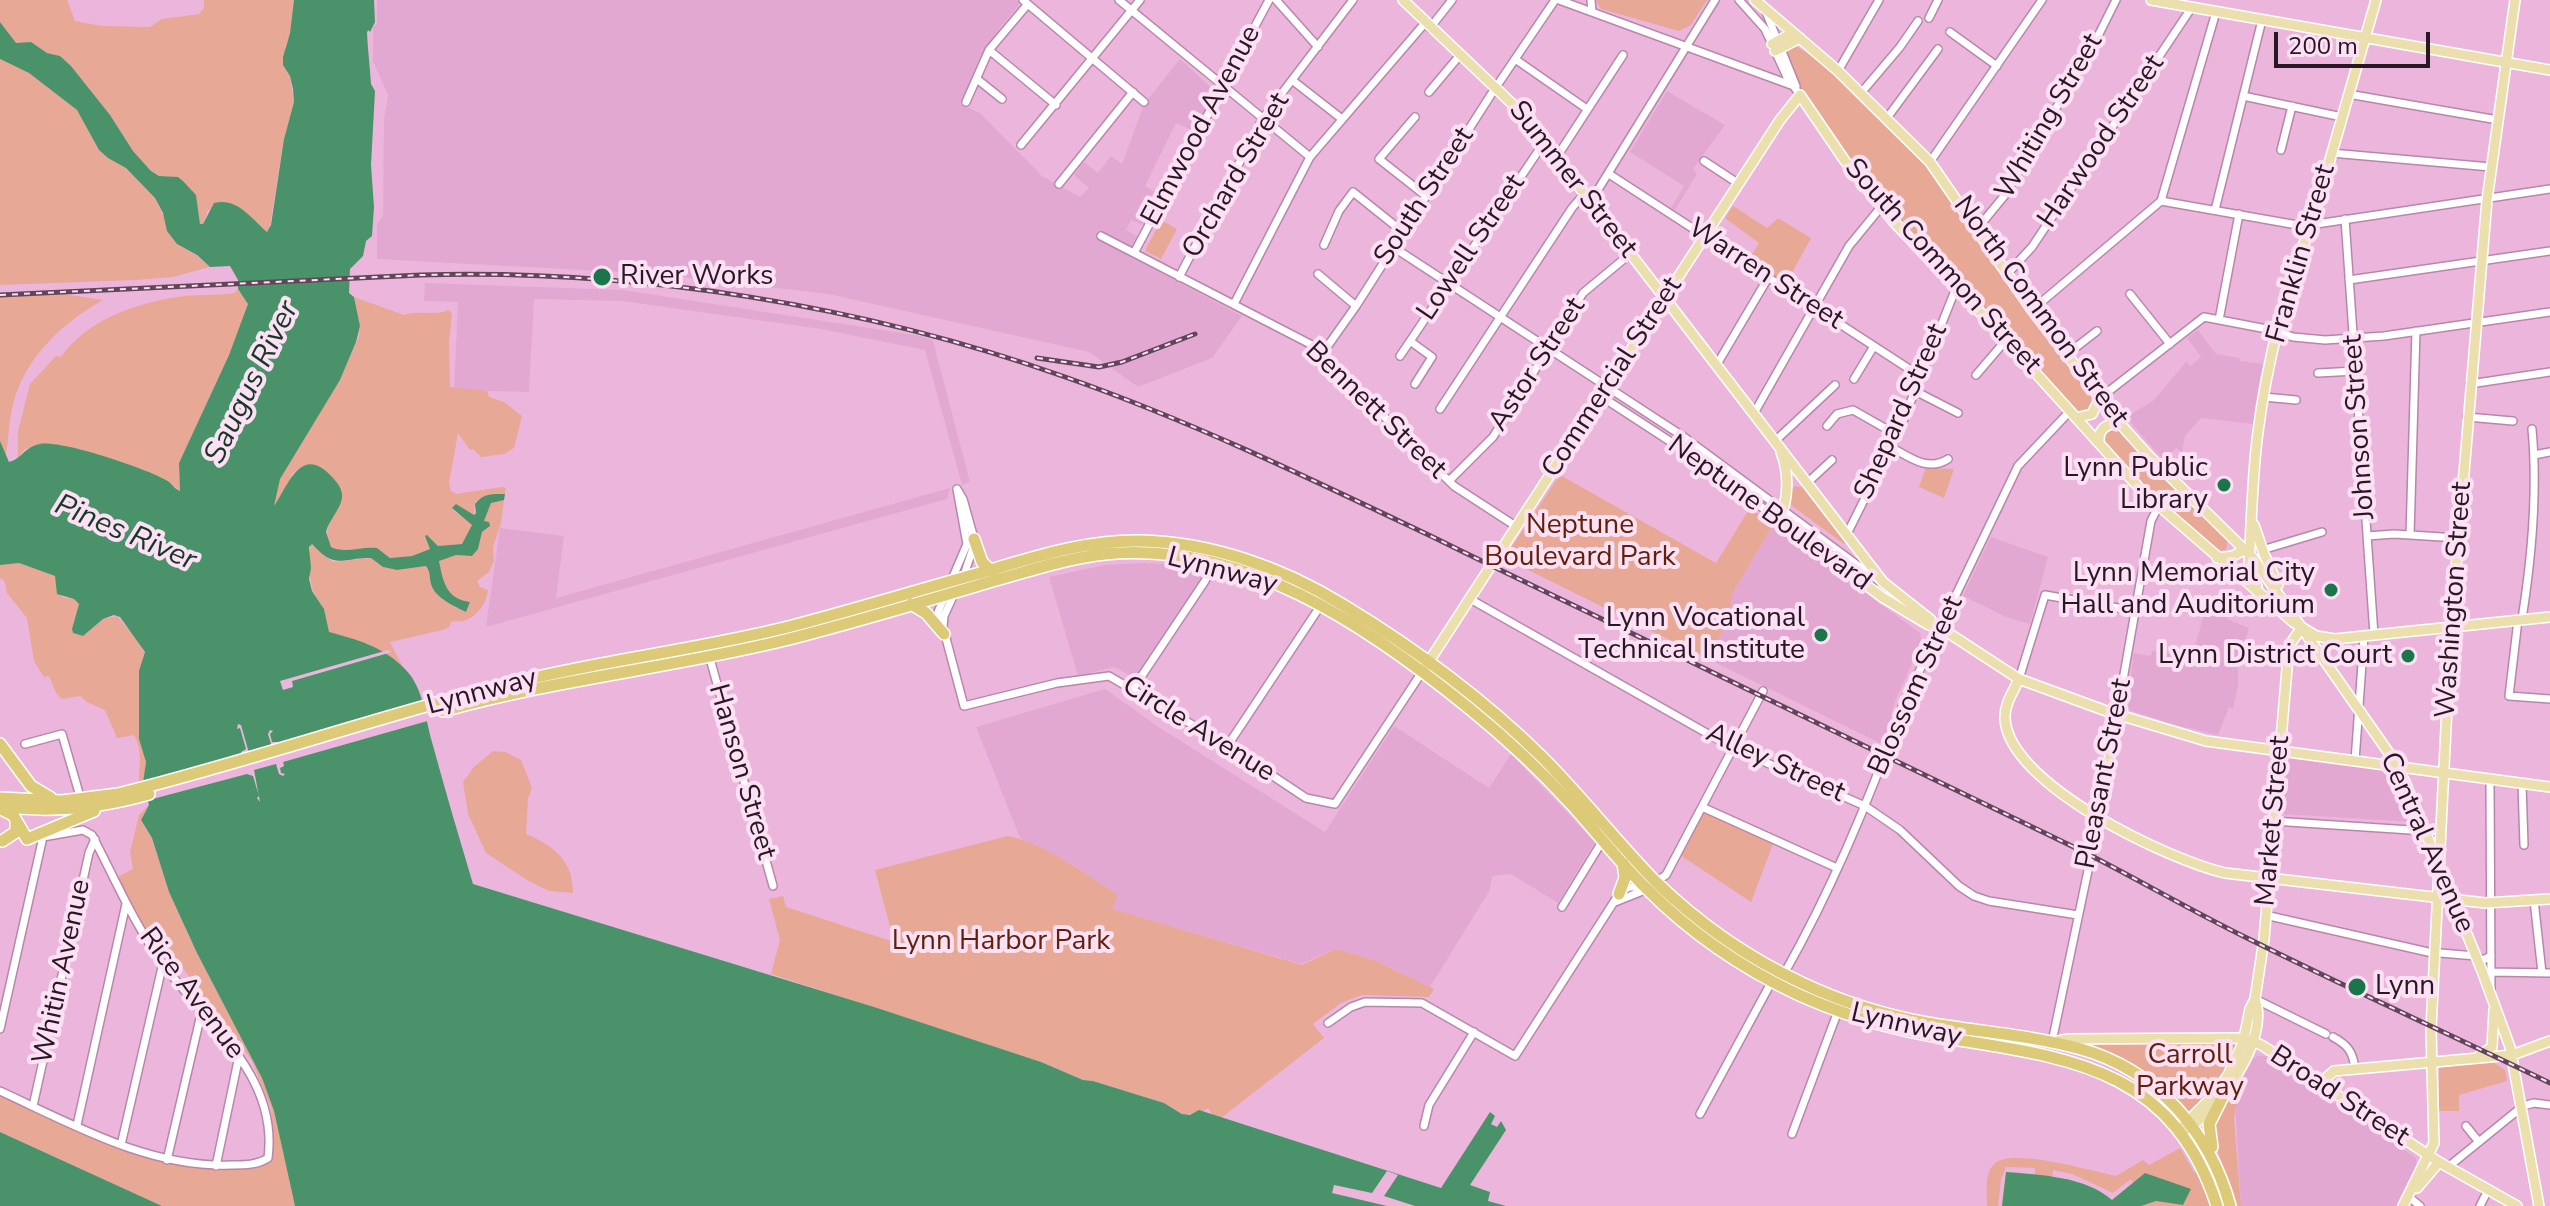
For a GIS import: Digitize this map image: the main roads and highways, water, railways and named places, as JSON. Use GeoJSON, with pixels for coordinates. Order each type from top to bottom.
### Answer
{"type":"FeatureCollection","features":[{"type":"Feature","properties":{"kind":"highway"},"geometry":{"type":"LineString","coordinates":[[974,539],[981,560],[990,570]]}},
{"type":"Feature","properties":{"kind":"highway","name":"Lynnway"},"geometry":{"type":"LineString","coordinates":[[708,651],[793,638],[911,604],[990,570],[1064,549],[1106,542],[1150,541],[1197,547],[1252,562],[1313,588],[1362,617],[1426,667],[1523,755],[1623,863],[1778,980],[1838,1011],[1909,1031],[2034,1051],[2081,1064],[2114,1078],[2138,1093],[2180,1133],[2205,1173],[2217,1206]]}},
{"type":"Feature","properties":{"kind":"highway","name":"Lynnway"},"geometry":{"type":"LineString","coordinates":[[142,792],[430,711],[708,651],[796,625],[953,586],[1104,554],[1151,553],[1214,563],[1271,582],[1321,605],[1480,702],[1539,754],[1650,884]]}},
{"type":"Feature","properties":{"kind":"highway"},"geometry":{"type":"LineString","coordinates":[[911,604],[926,613],[944,634]]}},
{"type":"Feature","properties":{"kind":"highway"},"geometry":{"type":"LineString","coordinates":[[0,744],[36,790],[53,799],[76,800]]}},
{"type":"Feature","properties":{"kind":"highway"},"geometry":{"type":"LineString","coordinates":[[0,798],[76,800],[142,792]]}},
{"type":"Feature","properties":{"kind":"highway"},"geometry":{"type":"LineString","coordinates":[[0,807],[16,819],[27,839],[142,792]]}},
{"type":"Feature","properties":{"kind":"highway"},"geometry":{"type":"LineString","coordinates":[[0,807],[67,809],[128,800]]}},
{"type":"Feature","properties":{"kind":"highway"},"geometry":{"type":"LineString","coordinates":[[1,841],[16,832],[16,819]]}},
{"type":"Feature","properties":{"kind":"highway"},"geometry":{"type":"LineString","coordinates":[[1616,898],[1625,878],[1623,863]]}},
{"type":"Feature","properties":{"kind":"highway","name":"Lynnway"},"geometry":{"type":"LineString","coordinates":[[1778,980],[1890,1015],[2052,1042],[2094,1053],[2128,1069],[2193,1120],[2223,1182],[2230,1206]]}},
{"type":"Feature","properties":{"kind":"highway"},"geometry":{"type":"LineString","coordinates":[[2223,1182],[2208,1131],[2224,1094]]}},
{"type":"Feature","properties":{"kind":"main road","name":"Summer Street"},"geometry":{"type":"LineString","coordinates":[[1403,0],[1496,87],[1545,141],[1887,587]]}},
{"type":"Feature","properties":{"kind":"main road"},"geometry":{"type":"LineString","coordinates":[[2151,0],[2199,5],[2216,12],[2550,70]]}},
{"type":"Feature","properties":{"kind":"main road","name":"Washington Street"},"geometry":{"type":"LineString","coordinates":[[2403,1206],[2434,1141],[2432,1062],[2435,953],[2451,627],[2487,200],[2515,0]]}},
{"type":"Feature","properties":{"kind":"main road","name":"Franklin Street"},"geometry":{"type":"LineString","coordinates":[[2263,595],[2250,573],[2256,447],[2264,397],[2299,255],[2342,117],[2372,1]]}},
{"type":"Feature","properties":{"kind":"main road","name":"North Common Street"},"geometry":{"type":"LineString","coordinates":[[1758,3],[1838,71],[1930,162],[2032,310],[2100,398],[2149,456],[2253,548],[2278,600]]}},
{"type":"Feature","properties":{"kind":"main road"},"geometry":{"type":"LineString","coordinates":[[1776,46],[1796,36]]}},
{"type":"Feature","properties":{"kind":"main road","name":"Commercial Street"},"geometry":{"type":"LineString","coordinates":[[1426,667],[1785,112],[1800,95]]}},
{"type":"Feature","properties":{"kind":"main road","name":"South Common Street"},"geometry":{"type":"LineString","coordinates":[[1800,95],[1881,207],[2158,507],[2263,595],[2278,600]]}},
{"type":"Feature","properties":{"kind":"main road"},"geometry":{"type":"LineString","coordinates":[[2073,414],[2092,414],[2100,398]]}},
{"type":"Feature","properties":{"kind":"main road"},"geometry":{"type":"LineString","coordinates":[[2099,444],[2099,435],[2105,426],[2122,425]]}},
{"type":"Feature","properties":{"kind":"main road","name":"Summer Street"},"geometry":{"type":"LineString","coordinates":[[1779,520],[1786,490],[1781,452]]}},
{"type":"Feature","properties":{"kind":"main road"},"geometry":{"type":"LineString","coordinates":[[1786,490],[1795,482],[1806,484]]}},
{"type":"Feature","properties":{"kind":"main road","name":"Neptune Boulevard"},"geometry":{"type":"LineString","coordinates":[[1779,520],[1882,597],[1939,628]]}},
{"type":"Feature","properties":{"kind":"main road"},"geometry":{"type":"LineString","coordinates":[[2217,558],[2230,557],[2253,548]]}},
{"type":"Feature","properties":{"kind":"main road","name":"Neptune Boulevard"},"geometry":{"type":"LineString","coordinates":[[1887,587],[1939,628],[2019,679],[2192,738],[2550,787]]}},
{"type":"Feature","properties":{"kind":"main road"},"geometry":{"type":"LineString","coordinates":[[2278,600],[2291,643]]}},
{"type":"Feature","properties":{"kind":"main road","name":"Central Avenue"},"geometry":{"type":"LineString","coordinates":[[2278,600],[2302,627],[2398,766],[2476,956],[2511,1051],[2541,1203]]}},
{"type":"Feature","properties":{"kind":"main road"},"geometry":{"type":"LineString","coordinates":[[2302,627],[2316,636],[2335,639],[2550,617]]}},
{"type":"Feature","properties":{"kind":"main road","name":"Market Street"},"geometry":{"type":"LineString","coordinates":[[2249,1040],[2258,1012],[2255,999],[2269,876],[2287,659],[2291,643],[2302,627]]}},
{"type":"Feature","properties":{"kind":"main road"},"geometry":{"type":"LineString","coordinates":[[2320,652],[2320,645],[2335,639]]}},
{"type":"Feature","properties":{"kind":"main road"},"geometry":{"type":"LineString","coordinates":[[2019,679],[2007,703],[2005,717],[2007,732],[2017,750],[2061,794],[2099,818],[2197,864],[2225,873],[2491,903],[2550,899]]}},
{"type":"Feature","properties":{"kind":"main road","name":"Pleasant Street"},"geometry":{"type":"LineString","coordinates":[[2099,818],[2117,714]]}},
{"type":"Feature","properties":{"kind":"main road"},"geometry":{"type":"LineString","coordinates":[[1,841],[27,839]]}},
{"type":"Feature","properties":{"kind":"main road"},"geometry":{"type":"LineString","coordinates":[[2472,1058],[2492,1047],[2493,1000]]}},
{"type":"Feature","properties":{"kind":"main road","name":"Broad Street"},"geometry":{"type":"LineString","coordinates":[[2052,1042],[2067,1039],[2249,1040],[2443,1165],[2517,1206]]}},
{"type":"Feature","properties":{"kind":"main road"},"geometry":{"type":"LineString","coordinates":[[2193,1120],[2224,1094],[2249,1040]]}},
{"type":"Feature","properties":{"kind":"main road"},"geometry":{"type":"LineString","coordinates":[[2320,1083],[2330,1072],[2472,1058],[2545,1043]]}},
{"type":"Feature","properties":{"kind":"main road"},"geometry":{"type":"LineString","coordinates":[[2180,1133],[2220,1088],[2243,1053]]}},
{"type":"Feature","properties":{"kind":"main road","name":"Washington Street"},"geometry":{"type":"LineString","coordinates":[[2409,1197],[2443,1165]]}},
{"type":"Feature","properties":{"kind":"water"},"geometry":{"type":"Polygon","coordinates":[[[294,0],[374,0],[375,22],[367,33],[371,84],[375,91],[371,165],[374,207],[372,236],[366,241],[363,256],[350,269],[349,293],[354,297],[360,326],[356,342],[340,380],[280,479],[274,506],[296,472],[311,464],[320,467],[335,481],[342,495],[326,532],[331,547],[342,550],[377,548],[390,558],[412,556],[430,549],[427,535],[438,546],[462,544],[472,525],[452,508],[456,504],[474,515],[475,504],[481,498],[505,494],[504,500],[491,503],[484,521],[489,522],[490,526],[482,532],[478,549],[472,556],[456,555],[439,561],[447,588],[456,597],[470,602],[466,612],[436,593],[426,566],[397,570],[383,567],[371,558],[339,561],[327,557],[312,544],[309,547],[309,579],[312,591],[324,609],[329,632],[379,649],[397,661],[416,685],[473,884],[874,1007],[1041,1062],[1083,1080],[1164,1103],[1182,1114],[1190,1115],[1199,1110],[1441,1188],[1490,1112],[1495,1116],[1491,1124],[1497,1127],[1501,1121],[1506,1130],[1470,1185],[1490,1192],[1488,1201],[1506,1206],[295,1206],[274,1111],[262,1078],[197,953],[169,892],[152,838],[141,820],[149,805],[143,783],[146,762],[139,739],[139,671],[145,652],[120,617],[114,615],[103,619],[83,636],[73,633],[79,604],[74,599],[57,594],[55,576],[19,563],[0,565],[0,441],[9,462],[40,444],[66,446],[140,469],[166,480],[180,491],[179,463],[229,355],[248,304],[238,289],[238,280],[230,266],[210,267],[197,255],[177,244],[167,231],[155,198],[126,168],[99,150],[77,110],[29,73],[0,59],[0,22],[16,43],[31,42],[47,53],[60,56],[71,66],[151,171],[159,176],[178,177],[196,195],[200,224],[203,224],[214,203],[222,202],[243,210],[267,232],[271,225],[284,139],[294,102],[283,57],[294,0]]]}},
{"type":"Feature","properties":{"kind":"water"},"geometry":{"type":"Polygon","coordinates":[[[0,1132],[162,1206],[0,1206],[0,1132]]]}},
{"type":"Feature","properties":{"kind":"water"},"geometry":{"type":"Polygon","coordinates":[[[2006,1172],[2076,1181],[2112,1200],[2145,1173],[2191,1189],[2183,1205],[2156,1201],[2141,1206],[2002,1206],[2006,1172]]]}},
{"type":"Feature","properties":{"kind":"railway"},"geometry":{"type":"LineString","coordinates":[[0,295],[421,275],[585,278],[749,297],[911,330],[990,352],[1163,414],[1348,497],[2084,852],[2247,938],[2550,1083]]}},
{"type":"Feature","properties":{"kind":"railway"},"geometry":{"type":"LineString","coordinates":[[1037,358],[1099,367],[1122,362],[1195,334]]}},
{"type":"Feature","properties":{"kind":"place","name":"River Works"},"geometry":{"type":"Point","coordinates":[602,277]}},
{"type":"Feature","properties":{"kind":"place","name":"Lynn Public Library"},"geometry":{"type":"Point","coordinates":[2224,485]}},
{"type":"Feature","properties":{"kind":"place","name":"Lynn Memorial City Hall and Auditorium"},"geometry":{"type":"Point","coordinates":[2331,590]}},
{"type":"Feature","properties":{"kind":"place","name":"Lynn Vocational Technical Institute"},"geometry":{"type":"Point","coordinates":[1821,635]}},
{"type":"Feature","properties":{"kind":"place","name":"Lynn District Court"},"geometry":{"type":"Point","coordinates":[2408,656]}},
{"type":"Feature","properties":{"kind":"place","name":"Lynn"},"geometry":{"type":"Point","coordinates":[2357,987]}},
{"type":"Feature","properties":{"kind":"water label","name":"Saugus River"},"geometry":{"type":"Point","coordinates":[253,383]}},
{"type":"Feature","properties":{"kind":"water label","name":"Pines River"},"geometry":{"type":"Point","coordinates":[125,534]}},
{"type":"Feature","properties":{"kind":"park label","name":"Neptune Boulevard Park"},"geometry":{"type":"Point","coordinates":[1580,542]}},
{"type":"Feature","properties":{"kind":"park label","name":"Lynn Harbor Park"},"geometry":{"type":"Point","coordinates":[1001,942]}},
{"type":"Feature","properties":{"kind":"park label","name":"Carroll Parkway"},"geometry":{"type":"Point","coordinates":[2190,1072]}}]}
